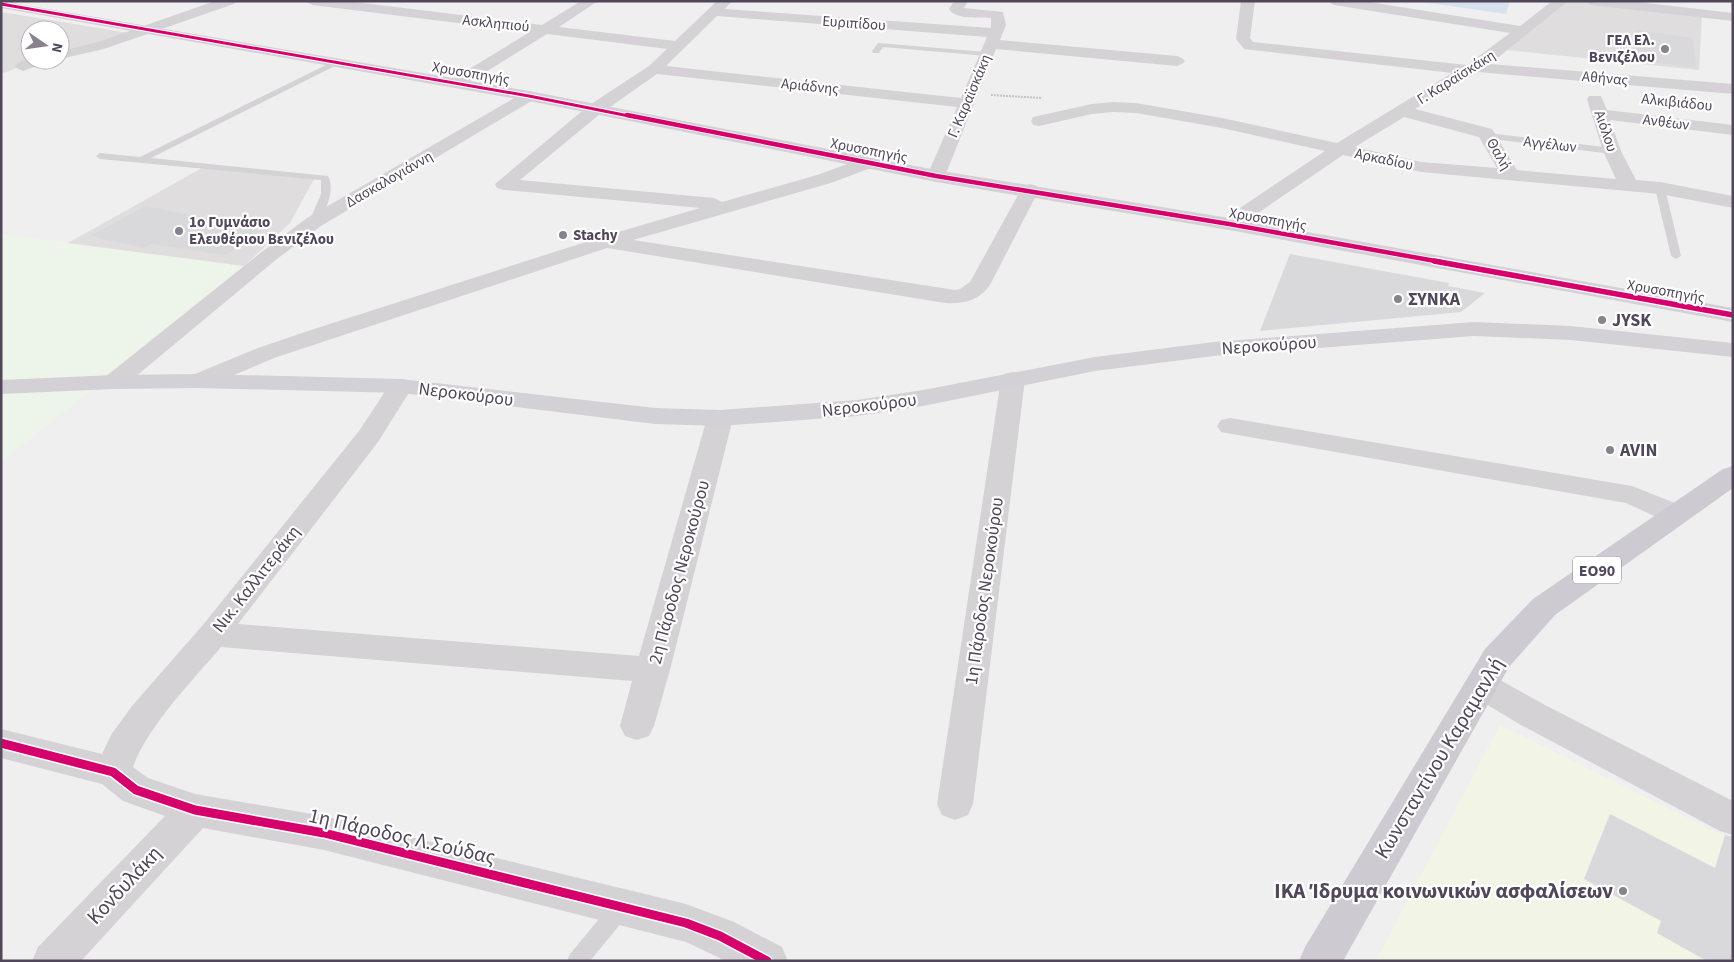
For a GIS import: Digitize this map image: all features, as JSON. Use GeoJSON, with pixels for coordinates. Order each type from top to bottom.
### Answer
{"type":"FeatureCollection","features":[{"type":"Feature","properties":{"kind":"main road","name":"Κωνσταντίνου Καραμανλή"},"geometry":{"type":"LineString","coordinates":[[1320,961],[1497,658],[1544,606],[1733,475]]}},
{"type":"Feature","properties":{"kind":"street"},"geometry":{"type":"LineString","coordinates":[[70,53],[100,46],[229,1]]}},
{"type":"Feature","properties":{"kind":"street","name":"Ασκληπιού"},"geometry":{"type":"LineString","coordinates":[[312,1],[680,46]]}},
{"type":"Feature","properties":{"kind":"street"},"geometry":{"type":"LineString","coordinates":[[457,83],[591,1]]}},
{"type":"Feature","properties":{"kind":"street","name":"Γ. Καραϊσκάκη"},"geometry":{"type":"LineString","coordinates":[[936,176],[999,25],[1000,8],[958,12],[956,9],[961,1]]}},
{"type":"Feature","properties":{"kind":"street","name":"Αθήνας"},"geometry":{"type":"LineString","coordinates":[[1248,1],[1243,39],[1249,46],[1258,48],[1472,68],[1733,89]]}},
{"type":"Feature","properties":{"kind":"street","name":"Γ. Καραϊσκάκη"},"geometry":{"type":"LineString","coordinates":[[1334,1],[1350,2],[1522,31]]}},
{"type":"Feature","properties":{"kind":"street"},"geometry":{"type":"LineString","coordinates":[[1522,31],[1561,1]]}},
{"type":"Feature","properties":{"kind":"street"},"geometry":{"type":"LineString","coordinates":[[1591,1],[1733,16]]}},
{"type":"Feature","properties":{"kind":"street","name":"Χρυσοπηγής"},"geometry":{"type":"LineString","coordinates":[[1,4],[529,96],[936,176],[1229,224],[1733,315]]}},
{"type":"Feature","properties":{"kind":"street"},"geometry":{"type":"LineString","coordinates":[[719,7],[654,69],[594,110],[504,184],[729,205]]}},
{"type":"Feature","properties":{"kind":"street","name":"Ευριπίδου"},"geometry":{"type":"LineString","coordinates":[[719,7],[991,44],[1177,61]]}},
{"type":"Feature","properties":{"kind":"street","name":"Γ. Καραϊσκάκη"},"geometry":{"type":"LineString","coordinates":[[1229,224],[1338,150],[1472,68],[1522,31]]}},
{"type":"Feature","properties":{"kind":"street","name":"Αριάδνης"},"geometry":{"type":"LineString","coordinates":[[654,69],[966,103]]}},
{"type":"Feature","properties":{"kind":"street","name":"Αιόλου"},"geometry":{"type":"LineString","coordinates":[[1585,76],[1612,151],[1630,185]]}},
{"type":"Feature","properties":{"kind":"street"},"geometry":{"type":"LineString","coordinates":[[1592,93],[1612,95]]}},
{"type":"Feature","properties":{"kind":"street","name":"Δασκαλογιάννη"},"geometry":{"type":"LineString","coordinates":[[114,382],[270,255],[314,222],[529,96]]}},
{"type":"Feature","properties":{"kind":"street","name":"Αρκαδίου"},"geometry":{"type":"LineString","coordinates":[[1039,121],[1092,109],[1112,107],[1136,108],[1222,123],[1421,167],[1660,188],[1733,202]]}},
{"type":"Feature","properties":{"kind":"street","name":"Αγγέλων"},"geometry":{"type":"LineString","coordinates":[[1402,111],[1487,135]]}},
{"type":"Feature","properties":{"kind":"street","name":"Ανθέων"},"geometry":{"type":"LineString","coordinates":[[1600,114],[1733,130]]}},
{"type":"Feature","properties":{"kind":"street","name":"Θαλή"},"geometry":{"type":"LineString","coordinates":[[1487,135],[1511,176]]}},
{"type":"Feature","properties":{"kind":"street"},"geometry":{"type":"LineString","coordinates":[[199,381],[266,353],[319,335],[605,242],[824,179],[870,162]]}},
{"type":"Feature","properties":{"kind":"street"},"geometry":{"type":"LineString","coordinates":[[605,242],[961,297],[973,293],[979,285],[1030,190]]}},
{"type":"Feature","properties":{"kind":"street","name":"Νεροκούρου"},"geometry":{"type":"LineString","coordinates":[[1,387],[114,382],[199,381],[401,386],[655,416],[720,418],[857,408],[923,398],[1094,364],[1214,349],[1474,329],[1504,328],[1584,334],[1733,350]]}},
{"type":"Feature","properties":{"kind":"street","name":"1η Πάροδος Νεροκούρου"},"geometry":{"type":"LineString","coordinates":[[955,804],[1013,379]]}},
{"type":"Feature","properties":{"kind":"street","name":"Νικ. Καλλιτεράκη"},"geometry":{"type":"LineString","coordinates":[[113,772],[123,746],[144,716],[213,634],[369,436],[401,386]]}},
{"type":"Feature","properties":{"kind":"street","name":"2η Πάροδος Νεροκούρου"},"geometry":{"type":"LineString","coordinates":[[637,726],[720,418]]}},
{"type":"Feature","properties":{"kind":"street"},"geometry":{"type":"LineString","coordinates":[[1230,426],[1632,494],[1675,514]]}},
{"type":"Feature","properties":{"kind":"street"},"geometry":{"type":"LineString","coordinates":[[213,634],[653,670]]}},
{"type":"Feature","properties":{"kind":"street"},"geometry":{"type":"LineString","coordinates":[[1481,685],[1540,719],[1733,819]]}},
{"type":"Feature","properties":{"kind":"street","name":"1η Πάροδος Λ.Σούδας"},"geometry":{"type":"LineString","coordinates":[[1,743],[113,772],[136,790],[195,810],[324,833],[686,923],[711,933],[766,961]]}},
{"type":"Feature","properties":{"kind":"street","name":"Κονδυλάκη"},"geometry":{"type":"LineString","coordinates":[[53,961],[195,810]]}},
{"type":"Feature","properties":{"kind":"lane"},"geometry":{"type":"LineString","coordinates":[[876,51],[881,45],[991,44]]}},
{"type":"Feature","properties":{"kind":"lane"},"geometry":{"type":"LineString","coordinates":[[143,159],[337,63]]}},
{"type":"Feature","properties":{"kind":"lane","name":"Αγγέλων"},"geometry":{"type":"LineString","coordinates":[[1487,135],[1612,151]]}},
{"type":"Feature","properties":{"kind":"lane"},"geometry":{"type":"LineString","coordinates":[[100,156],[325,178],[327,181],[326,190],[314,222]]}},
{"type":"Feature","properties":{"kind":"lane"},"geometry":{"type":"LineString","coordinates":[[1660,188],[1676,256]]}},
{"type":"Feature","properties":{"kind":"lane"},"geometry":{"type":"LineString","coordinates":[[577,961],[622,906]]}},
{"type":"Feature","properties":{"kind":"shaded area"},"geometry":{"type":"Polygon","coordinates":[[[1416,1],[1510,1],[1506,14],[1416,1]]]}},
{"type":"Feature","properties":{"kind":"shaded area"},"geometry":{"type":"Polygon","coordinates":[[[1564,1],[1582,1],[1702,14],[1699,70],[1506,50],[1564,1]]]}},
{"type":"Feature","properties":{"kind":"shaded area"},"geometry":{"type":"Polygon","coordinates":[[[1,12],[50,20],[20,20],[20,67],[1,74],[1,12]]]}},
{"type":"Feature","properties":{"kind":"shaded area"},"geometry":{"type":"Polygon","coordinates":[[[70,23],[135,34],[70,52],[70,23]]]}},
{"type":"Feature","properties":{"kind":"shaded area"},"geometry":{"type":"Polygon","coordinates":[[[202,168],[314,179],[290,223],[244,266],[68,243],[202,168]]]}},
{"type":"Feature","properties":{"kind":"shaded area"},"geometry":{"type":"Polygon","coordinates":[[[1,234],[244,266],[1,463],[1,234]]]}},
{"type":"Feature","properties":{"kind":"shaded area"},"geometry":{"type":"Polygon","coordinates":[[[1500,725],[1733,840],[1733,961],[1376,961],[1500,725]]]}},
{"type":"Feature","properties":{"kind":"building","name":"ΓΕΛ Ελ. Βενιζέλου"},"geometry":{"type":"Polygon","coordinates":[[[1637,30],[1693,38],[1696,68],[1636,59],[1637,30]]]}},
{"type":"Feature","properties":{"kind":"building","name":"1ο Γυμνάσιο Ελευθέριου Βενιζέλου"},"geometry":{"type":"Polygon","coordinates":[[[146,206],[188,215],[260,225],[252,230],[263,231],[226,255],[152,244],[144,248],[90,236],[146,206]]]}},
{"type":"Feature","properties":{"kind":"building"},"geometry":{"type":"Polygon","coordinates":[[[1290,254],[1449,283],[1448,286],[1485,293],[1461,312],[1260,331],[1290,254]]]}},
{"type":"Feature","properties":{"kind":"building"},"geometry":{"type":"Polygon","coordinates":[[[1610,814],[1715,868],[1725,835],[1733,837],[1733,961],[1707,961],[1657,933],[1661,921],[1584,879],[1610,814]]]}},
{"type":"Feature","properties":{"kind":"cycle path"},"geometry":{"type":"LineString","coordinates":[[1,4],[529,96],[936,176],[1229,224],[1733,315]]}},
{"type":"Feature","properties":{"kind":"cycle path"},"geometry":{"type":"LineString","coordinates":[[1,743],[113,772],[136,790],[195,810],[324,833],[686,923],[720,936],[767,961]]}},
{"type":"Feature","properties":{"kind":"place","name":"ΓΕΛ Ελ. Βενιζέλου"},"geometry":{"type":"Point","coordinates":[1665,49]}},
{"type":"Feature","properties":{"kind":"place","name":"1ο Γυμνάσιο Ελευθέριου Βενιζέλου"},"geometry":{"type":"Point","coordinates":[179,231]}},
{"type":"Feature","properties":{"kind":"place","name":"Stachy"},"geometry":{"type":"Point","coordinates":[563,235]}},
{"type":"Feature","properties":{"kind":"place","name":"ΣΥΝΚΑ"},"geometry":{"type":"Point","coordinates":[1398,299]}},
{"type":"Feature","properties":{"kind":"place","name":"JYSK"},"geometry":{"type":"Point","coordinates":[1602,320]}},
{"type":"Feature","properties":{"kind":"place","name":"AVIN"},"geometry":{"type":"Point","coordinates":[1610,450]}},
{"type":"Feature","properties":{"kind":"place","name":"ΙΚΑ Ίδρυμα κοινωνικών ασφαλίσεων"},"geometry":{"type":"Point","coordinates":[1623,891]}}]}
